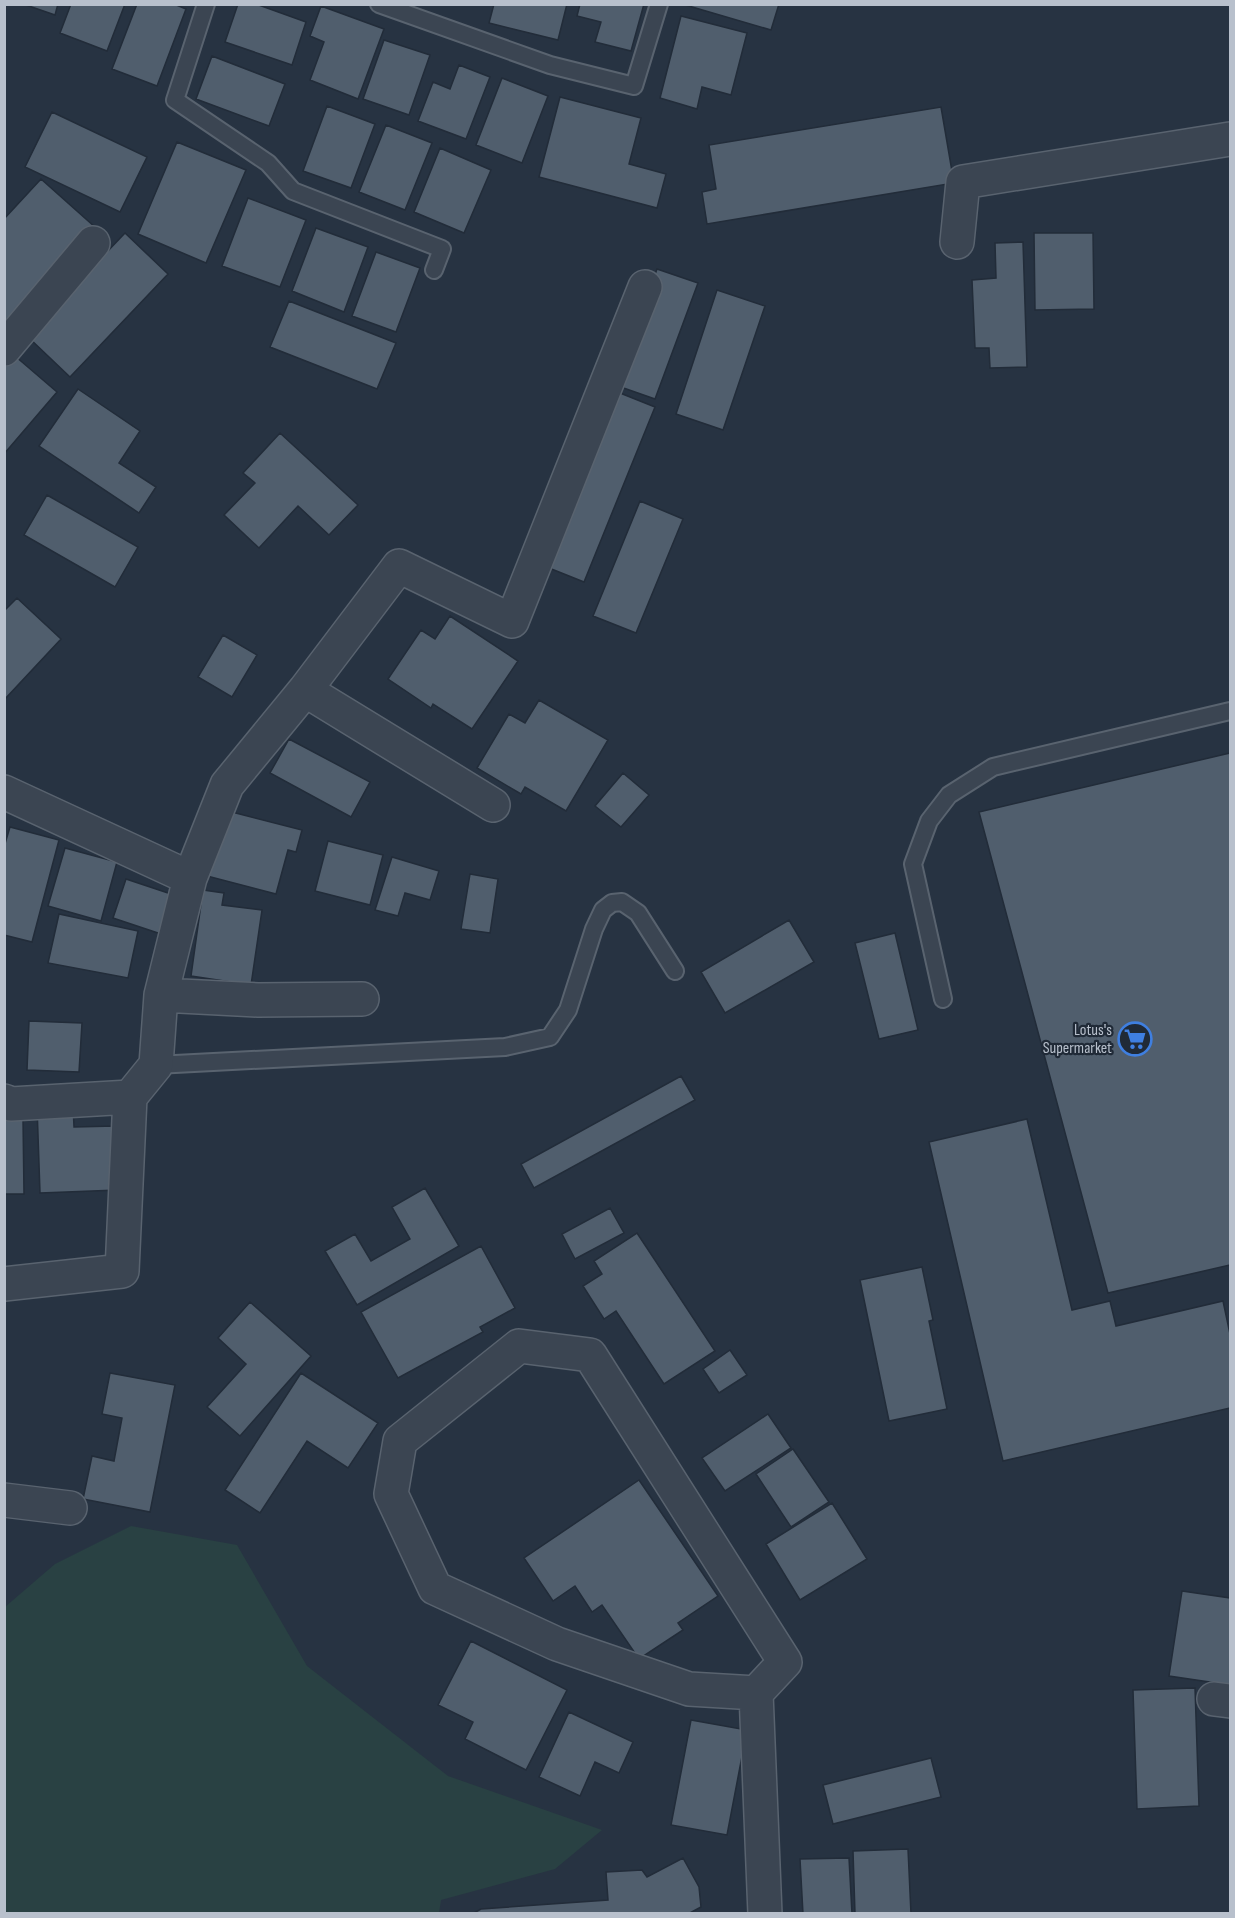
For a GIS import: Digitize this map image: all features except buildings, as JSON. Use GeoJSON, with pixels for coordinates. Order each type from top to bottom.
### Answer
{"type":"FeatureCollection","features":[{"type":"Feature","properties":{"kind":"street"},"geometry":{"type":"LineString","coordinates":[[957,242],[963,182],[1230,139]]}},
{"type":"Feature","properties":{"kind":"street"},"geometry":{"type":"LineString","coordinates":[[4,350],[93,243]]}},
{"type":"Feature","properties":{"kind":"street"},"geometry":{"type":"LineString","coordinates":[[4,1284],[122,1271],[130,1097],[156,1065],[161,995],[190,878],[227,785],[305,690],[399,566],[512,621],[645,287]]}},
{"type":"Feature","properties":{"kind":"street"},"geometry":{"type":"LineString","coordinates":[[305,690],[493,805]]}},
{"type":"Feature","properties":{"kind":"street"},"geometry":{"type":"LineString","coordinates":[[4,792],[190,878]]}},
{"type":"Feature","properties":{"kind":"street"},"geometry":{"type":"LineString","coordinates":[[161,995],[258,1000],[362,999]]}},
{"type":"Feature","properties":{"kind":"street"},"geometry":{"type":"LineString","coordinates":[[4,1101],[11,1104],[130,1097]]}},
{"type":"Feature","properties":{"kind":"street"},"geometry":{"type":"LineString","coordinates":[[756,1693],[689,1689],[557,1644],[435,1588],[390,1494],[400,1441],[519,1346],[590,1355],[785,1662],[756,1693],[765,1914]]}},
{"type":"Feature","properties":{"kind":"street"},"geometry":{"type":"LineString","coordinates":[[4,1500],[70,1508]]}},
{"type":"Feature","properties":{"kind":"lane"},"geometry":{"type":"LineString","coordinates":[[206,4],[175,100],[267,164],[293,191],[442,249],[434,270]]}},
{"type":"Feature","properties":{"kind":"lane"},"geometry":{"type":"LineString","coordinates":[[379,4],[550,65],[634,86],[658,4]]}},
{"type":"Feature","properties":{"kind":"lane"},"geometry":{"type":"LineString","coordinates":[[943,999],[913,864],[929,821],[949,795],[993,767],[1230,711]]}},
{"type":"Feature","properties":{"kind":"lane"},"geometry":{"type":"LineString","coordinates":[[156,1065],[505,1047],[550,1037],[568,1010],[594,929],[603,910],[612,903],[622,902],[638,913],[675,971]]}},
{"type":"Feature","properties":{"kind":"green space"},"geometry":{"type":"Polygon","coordinates":[[[131,1526],[237,1545],[307,1666],[448,1776],[602,1830],[555,1869],[441,1900],[439,1913],[5,1913],[5,1607],[55,1564],[131,1526]]]}},
{"type":"Feature","properties":{"kind":"place","name":"Lotus's Supermarket"},"geometry":{"type":"Point","coordinates":[1135,1039]}}]}
